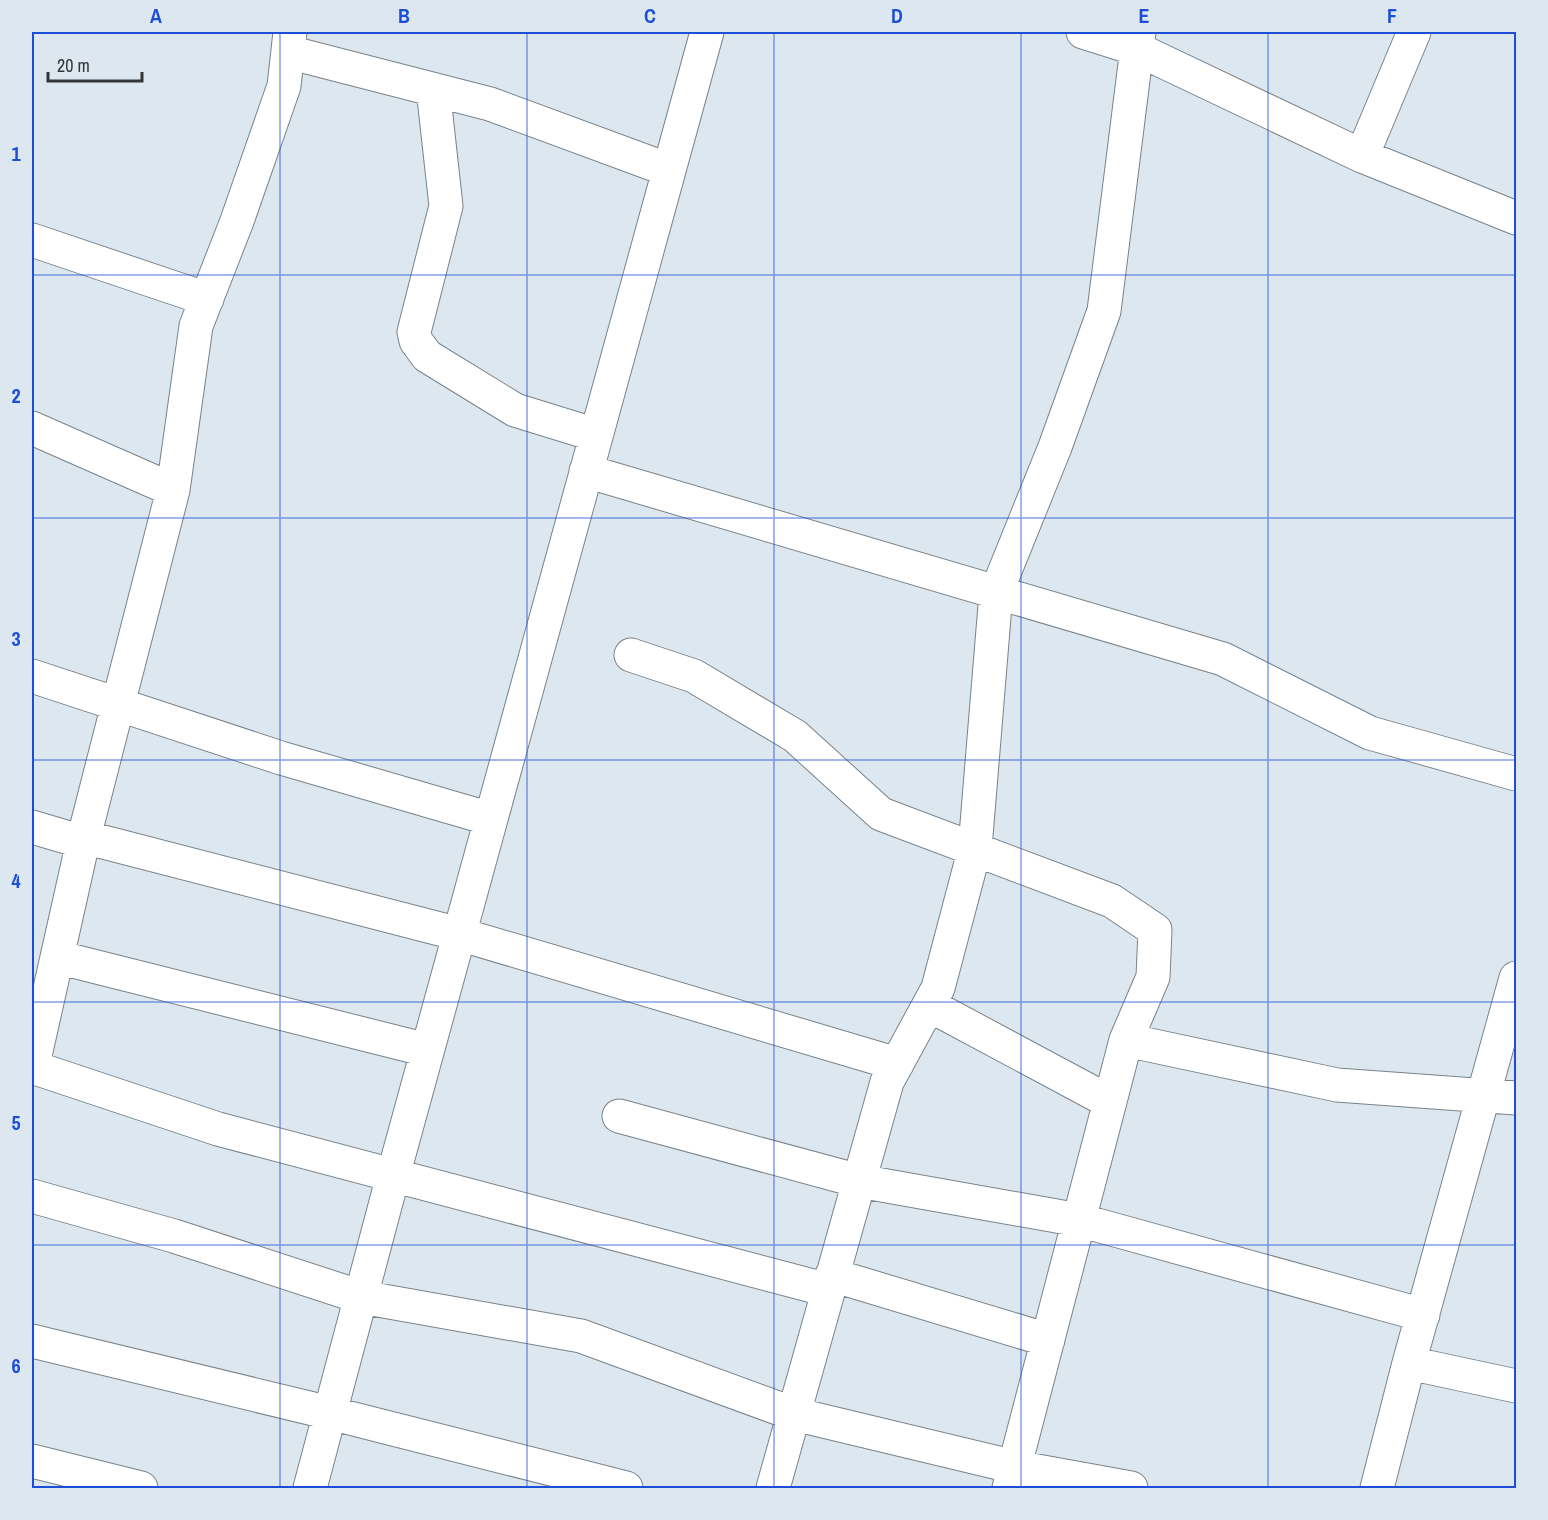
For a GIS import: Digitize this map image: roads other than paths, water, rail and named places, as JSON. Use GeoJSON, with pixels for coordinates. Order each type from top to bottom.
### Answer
{"type":"FeatureCollection","features":[{"type":"Feature","properties":{"kind":"street"},"geometry":{"type":"LineString","coordinates":[[310,1488],[427,1050],[707,32]]}},
{"type":"Feature","properties":{"kind":"street"},"geometry":{"type":"LineString","coordinates":[[1083,32],[1138,40],[1362,156],[1516,218]]}},
{"type":"Feature","properties":{"kind":"street"},"geometry":{"type":"LineString","coordinates":[[1362,156],[1414,32]]}},
{"type":"Feature","properties":{"kind":"street"},"geometry":{"type":"LineString","coordinates":[[773,1488],[887,1082],[938,988],[975,848],[996,593],[1055,447],[1104,311],[1138,40]]}},
{"type":"Feature","properties":{"kind":"street"},"geometry":{"type":"LineString","coordinates":[[669,171],[490,104],[433,89],[289,42],[284,86],[237,221],[196,326],[173,490],[84,840],[32,1068],[218,1129],[393,1176],[830,1283],[1048,1340]]}},
{"type":"Feature","properties":{"kind":"street"},"geometry":{"type":"LineString","coordinates":[[433,89],[446,206],[414,332],[416,341],[428,356],[515,411],[596,435]]}},
{"type":"Feature","properties":{"kind":"street"},"geometry":{"type":"LineString","coordinates":[[32,240],[207,298]]}},
{"type":"Feature","properties":{"kind":"street"},"geometry":{"type":"LineString","coordinates":[[32,428],[173,490]]}},
{"type":"Feature","properties":{"kind":"street"},"geometry":{"type":"LineString","coordinates":[[586,471],[1224,659],[1370,733],[1516,774]]}},
{"type":"Feature","properties":{"kind":"street"},"geometry":{"type":"LineString","coordinates":[[632,655],[694,676],[795,736],[881,814],[1112,901],[1155,930],[1153,977],[1126,1040],[1012,1478]]}},
{"type":"Feature","properties":{"kind":"street"},"geometry":{"type":"LineString","coordinates":[[32,676],[281,758],[491,819]]}},
{"type":"Feature","properties":{"kind":"street"},"geometry":{"type":"LineString","coordinates":[[32,827],[459,934],[897,1064]]}},
{"type":"Feature","properties":{"kind":"street"},"geometry":{"type":"LineString","coordinates":[[57,957],[427,1050]]}},
{"type":"Feature","properties":{"kind":"street"},"geometry":{"type":"LineString","coordinates":[[1377,1488],[1409,1363],[1516,978]]}},
{"type":"Feature","properties":{"kind":"street"},"geometry":{"type":"LineString","coordinates":[[928,1005],[1110,1102]]}},
{"type":"Feature","properties":{"kind":"street"},"geometry":{"type":"LineString","coordinates":[[1126,1040],[1337,1084],[1516,1098]]}},
{"type":"Feature","properties":{"kind":"street"},"geometry":{"type":"LineString","coordinates":[[618,1116],[859,1182],[1079,1220],[1423,1315]]}},
{"type":"Feature","properties":{"kind":"street"},"geometry":{"type":"LineString","coordinates":[[32,1196],[174,1236],[361,1297],[581,1336],[794,1414],[1012,1478],[1131,1488]]}},
{"type":"Feature","properties":{"kind":"street"},"geometry":{"type":"LineString","coordinates":[[32,1341],[627,1488]]}},
{"type":"Feature","properties":{"kind":"street"},"geometry":{"type":"LineString","coordinates":[[1409,1363],[1516,1386]]}},
{"type":"Feature","properties":{"kind":"street"},"geometry":{"type":"LineString","coordinates":[[32,1461],[141,1488]]}}]}
